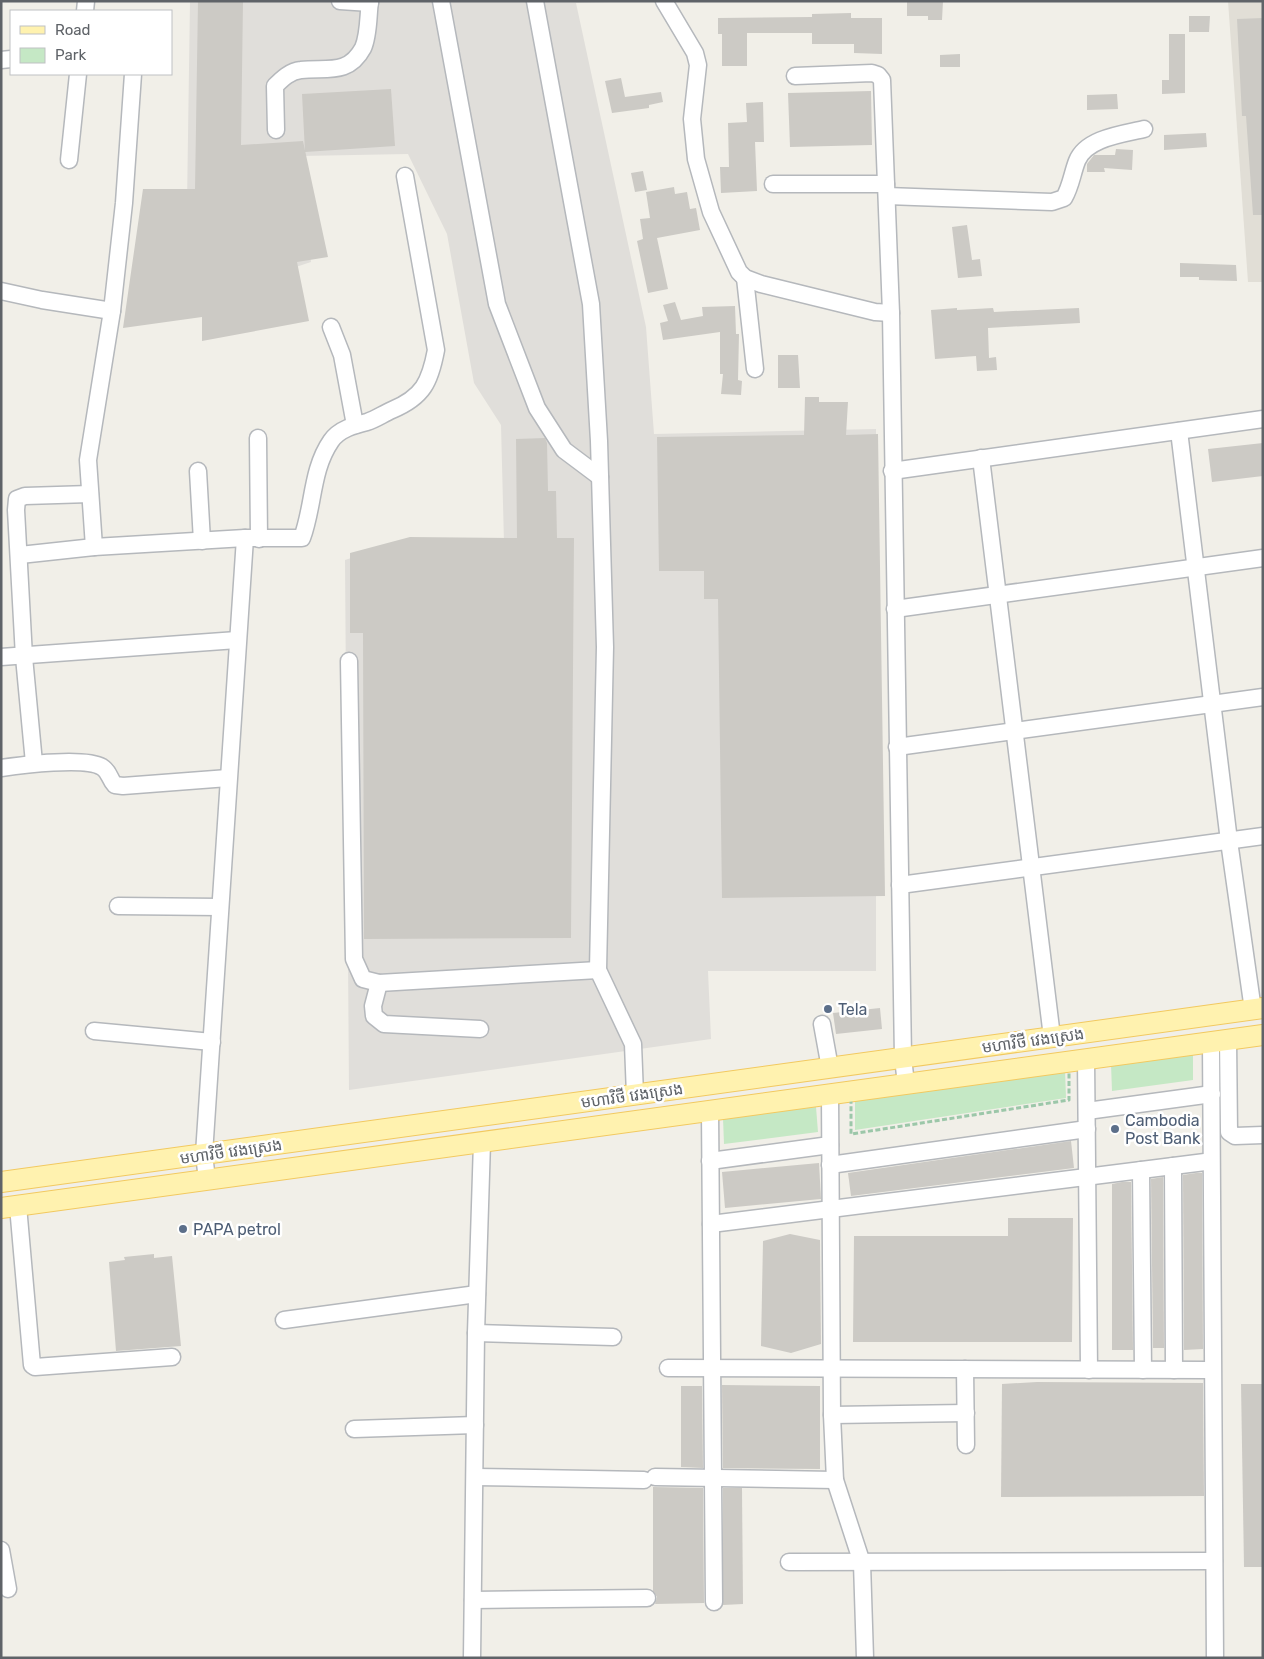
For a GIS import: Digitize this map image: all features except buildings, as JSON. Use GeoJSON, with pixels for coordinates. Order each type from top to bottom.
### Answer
{"type":"FeatureCollection","features":[{"type":"Feature","properties":{"kind":"main road","name":"មហាវិថី វេងស្រេង"},"geometry":{"type":"LineString","coordinates":[[1,1182],[1258,1009]]}},
{"type":"Feature","properties":{"kind":"main road","name":"មហាវិថី វេងស្រេង"},"geometry":{"type":"LineString","coordinates":[[10,1207],[1263,1035]]}},
{"type":"Feature","properties":{"kind":"main road"},"geometry":{"type":"LineString","coordinates":[[634,1095],[639,1121]]}},
{"type":"Feature","properties":{"kind":"street"},"geometry":{"type":"LineString","coordinates":[[276,130],[275,86],[284,76],[299,70],[334,70],[353,62],[364,46],[370,2],[340,1]]}},
{"type":"Feature","properties":{"kind":"street"},"geometry":{"type":"LineString","coordinates":[[441,1],[497,304],[537,408],[564,450],[600,477]]}},
{"type":"Feature","properties":{"kind":"street"},"geometry":{"type":"LineString","coordinates":[[535,1],[591,304],[600,477],[605,647],[598,970],[634,1044],[634,1095]]}},
{"type":"Feature","properties":{"kind":"street"},"geometry":{"type":"LineString","coordinates":[[664,1],[695,53],[698,65],[692,119],[696,159],[711,212],[738,272],[745,278],[761,284],[875,312],[891,313]]}},
{"type":"Feature","properties":{"kind":"street"},"geometry":{"type":"LineString","coordinates":[[69,160],[78,75]]}},
{"type":"Feature","properties":{"kind":"street"},"geometry":{"type":"LineString","coordinates":[[94,547],[88,460],[112,311],[124,203],[133,75]]}},
{"type":"Feature","properties":{"kind":"street"},"geometry":{"type":"LineString","coordinates":[[795,76],[878,75],[882,80],[891,313],[891,428],[903,1058],[906,1084]]}},
{"type":"Feature","properties":{"kind":"street"},"geometry":{"type":"LineString","coordinates":[[773,184],[1052,202],[1064,198],[1072,186],[1077,160],[1086,149],[1104,139],[1144,129]]}},
{"type":"Feature","properties":{"kind":"street"},"geometry":{"type":"LineString","coordinates":[[20,554],[94,547],[252,538],[302,538],[317,468],[332,439],[350,426],[406,405],[420,391],[432,372],[436,350],[405,176]]}},
{"type":"Feature","properties":{"kind":"street"},"geometry":{"type":"LineString","coordinates":[[745,278],[755,369]]}},
{"type":"Feature","properties":{"kind":"street"},"geometry":{"type":"LineString","coordinates":[[1,292],[112,311]]}},
{"type":"Feature","properties":{"kind":"street"},"geometry":{"type":"LineString","coordinates":[[331,327],[342,355],[355,425]]}},
{"type":"Feature","properties":{"kind":"street"},"geometry":{"type":"LineString","coordinates":[[892,471],[1263,419]]}},
{"type":"Feature","properties":{"kind":"street"},"geometry":{"type":"LineString","coordinates":[[1179,431],[1229,841],[1258,1009]]}},
{"type":"Feature","properties":{"kind":"street"},"geometry":{"type":"LineString","coordinates":[[207,1180],[204,1154],[237,640],[252,538],[258,438]]}},
{"type":"Feature","properties":{"kind":"street"},"geometry":{"type":"LineString","coordinates":[[981,458],[1052,1037]]}},
{"type":"Feature","properties":{"kind":"street"},"geometry":{"type":"LineString","coordinates":[[198,471],[202,541]]}},
{"type":"Feature","properties":{"kind":"street"},"geometry":{"type":"LineString","coordinates":[[34,763],[24,657],[17,499],[25,496],[90,494]]}},
{"type":"Feature","properties":{"kind":"street"},"geometry":{"type":"LineString","coordinates":[[895,609],[1263,558]]}},
{"type":"Feature","properties":{"kind":"street"},"geometry":{"type":"LineString","coordinates":[[1,657],[24,657],[237,640]]}},
{"type":"Feature","properties":{"kind":"street"},"geometry":{"type":"LineString","coordinates":[[348,661],[354,959],[363,978],[379,983],[598,970]]}},
{"type":"Feature","properties":{"kind":"street"},"geometry":{"type":"LineString","coordinates":[[897,746],[1263,697]]}},
{"type":"Feature","properties":{"kind":"street"},"geometry":{"type":"LineString","coordinates":[[1,768],[34,763],[84,763],[101,766],[109,773],[110,781],[115,786],[228,778]]}},
{"type":"Feature","properties":{"kind":"street"},"geometry":{"type":"LineString","coordinates":[[900,885],[1263,836]]}},
{"type":"Feature","properties":{"kind":"street"},"geometry":{"type":"LineString","coordinates":[[118,906],[220,907]]}},
{"type":"Feature","properties":{"kind":"street"},"geometry":{"type":"LineString","coordinates":[[379,983],[374,1016],[384,1024],[480,1029]]}},
{"type":"Feature","properties":{"kind":"street"},"geometry":{"type":"LineString","coordinates":[[822,1024],[830,1068]]}},
{"type":"Feature","properties":{"kind":"street"},"geometry":{"type":"LineString","coordinates":[[94,1031],[212,1042]]}},
{"type":"Feature","properties":{"kind":"street"},"geometry":{"type":"LineString","coordinates":[[1214,1658],[1212,1094],[1220,1041]]}},
{"type":"Feature","properties":{"kind":"street"},"geometry":{"type":"LineString","coordinates":[[1220,1041],[1229,1132],[1235,1136],[1263,1136]]}},
{"type":"Feature","properties":{"kind":"street"},"geometry":{"type":"LineString","coordinates":[[1086,1059],[1089,1370]]}},
{"type":"Feature","properties":{"kind":"street"},"geometry":{"type":"LineString","coordinates":[[830,1094],[832,1415],[835,1480],[862,1563],[865,1658]]}},
{"type":"Feature","properties":{"kind":"street"},"geometry":{"type":"LineString","coordinates":[[1087,1111],[1212,1094]]}},
{"type":"Feature","properties":{"kind":"street"},"geometry":{"type":"LineString","coordinates":[[710,1111],[714,1602]]}},
{"type":"Feature","properties":{"kind":"street"},"geometry":{"type":"LineString","coordinates":[[830,1165],[1087,1129]]}},
{"type":"Feature","properties":{"kind":"street"},"geometry":{"type":"LineString","coordinates":[[472,1658],[476,1333],[482,1142]]}},
{"type":"Feature","properties":{"kind":"street"},"geometry":{"type":"LineString","coordinates":[[710,1162],[830,1145]]}},
{"type":"Feature","properties":{"kind":"street"},"geometry":{"type":"LineString","coordinates":[[711,1224],[1205,1162]]}},
{"type":"Feature","properties":{"kind":"street"},"geometry":{"type":"LineString","coordinates":[[1173,1166],[1174,1370]]}},
{"type":"Feature","properties":{"kind":"street"},"geometry":{"type":"LineString","coordinates":[[1141,1170],[1144,1370]]}},
{"type":"Feature","properties":{"kind":"street"},"geometry":{"type":"LineString","coordinates":[[10,1207],[32,1366],[172,1357]]}},
{"type":"Feature","properties":{"kind":"street"},"geometry":{"type":"LineString","coordinates":[[284,1320],[477,1294]]}},
{"type":"Feature","properties":{"kind":"street"},"geometry":{"type":"LineString","coordinates":[[476,1333],[614,1337]]}},
{"type":"Feature","properties":{"kind":"street"},"geometry":{"type":"LineString","coordinates":[[668,1368],[1209,1370]]}},
{"type":"Feature","properties":{"kind":"street"},"geometry":{"type":"LineString","coordinates":[[965,1370],[966,1444]]}},
{"type":"Feature","properties":{"kind":"street"},"geometry":{"type":"LineString","coordinates":[[832,1415],[966,1413]]}},
{"type":"Feature","properties":{"kind":"street"},"geometry":{"type":"LineString","coordinates":[[354,1429],[475,1425]]}},
{"type":"Feature","properties":{"kind":"street"},"geometry":{"type":"LineString","coordinates":[[475,1477],[835,1480]]}},
{"type":"Feature","properties":{"kind":"street"},"geometry":{"type":"LineString","coordinates":[[1,1550],[8,1589]]}},
{"type":"Feature","properties":{"kind":"street"},"geometry":{"type":"LineString","coordinates":[[789,1562],[1214,1561]]}},
{"type":"Feature","properties":{"kind":"street"},"geometry":{"type":"LineString","coordinates":[[473,1600],[647,1598]]}},
{"type":"Feature","properties":{"kind":"path"},"geometry":{"type":"LineString","coordinates":[[1069,1066],[1069,1100],[851,1134],[851,1097],[921,1087],[1069,1066]]}},
{"type":"Feature","properties":{"kind":"shaded area"},"geometry":{"type":"Polygon","coordinates":[[[190,1],[645,1],[576,3],[646,327],[654,434],[876,429],[876,971],[708,971],[711,1039],[349,1090],[345,560],[394,544],[504,543],[501,425],[474,383],[447,234],[408,154],[300,156],[311,262],[253,281],[187,204],[190,1]]]}},
{"type":"Feature","properties":{"kind":"shaded area"},"geometry":{"type":"Polygon","coordinates":[[[1228,1],[1263,1],[1263,282],[1248,282],[1228,1]]]}},
{"type":"Feature","properties":{"kind":"green space"},"geometry":{"type":"Polygon","coordinates":[[[1193,1053],[1193,1080],[1112,1091],[1111,1064],[1193,1053]]]}},
{"type":"Feature","properties":{"kind":"green space"},"geometry":{"type":"Polygon","coordinates":[[[1065,1070],[1066,1098],[855,1130],[855,1100],[1065,1070]]]}},
{"type":"Feature","properties":{"kind":"green space"},"geometry":{"type":"Polygon","coordinates":[[[816,1107],[818,1132],[724,1144],[723,1118],[816,1107]]]}},
{"type":"Feature","properties":{"kind":"place","name":"Tela"},"geometry":{"type":"Point","coordinates":[828,1009]}},
{"type":"Feature","properties":{"kind":"place","name":"Cambodia Post Bank"},"geometry":{"type":"Point","coordinates":[1115,1129]}},
{"type":"Feature","properties":{"kind":"place","name":"PAPA petrol"},"geometry":{"type":"Point","coordinates":[183,1229]}}]}
